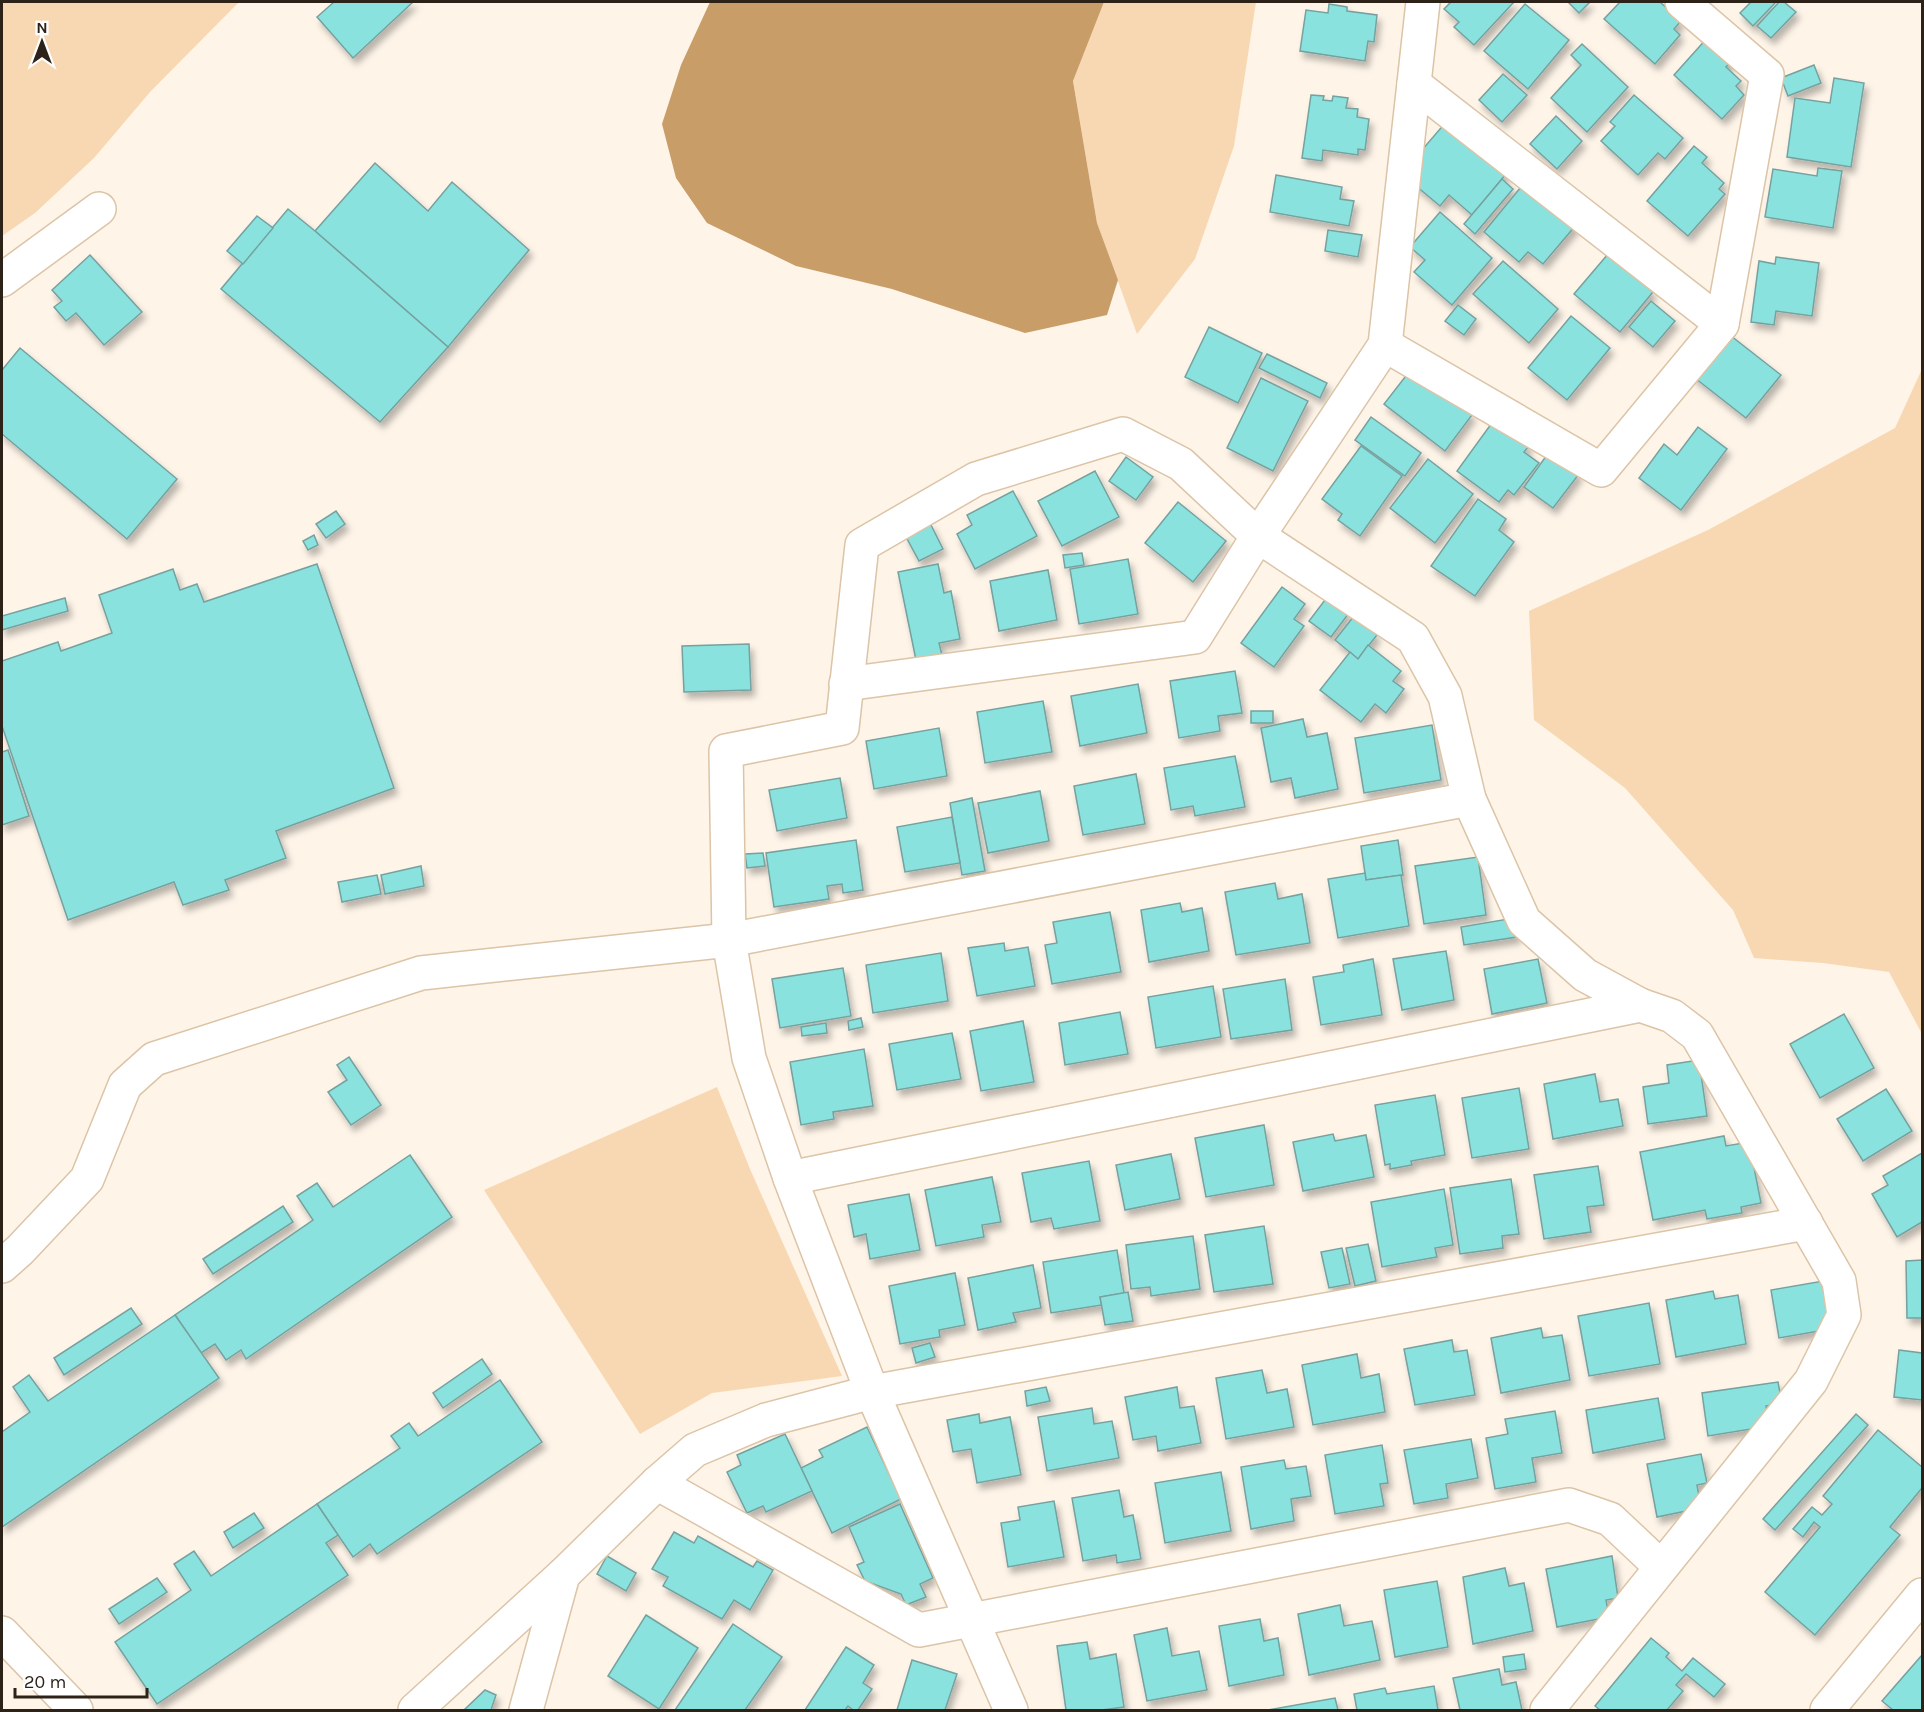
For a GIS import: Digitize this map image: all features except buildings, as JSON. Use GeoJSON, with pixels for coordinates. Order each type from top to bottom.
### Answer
{"type":"FeatureCollection","features":[{"type":"Feature","properties":{"kind":"street"},"geometry":{"type":"LineString","coordinates":[[846,684],[1194,637],[1385,345],[1423,2]]}},
{"type":"Feature","properties":{"kind":"street"},"geometry":{"type":"LineString","coordinates":[[1385,345],[1601,470],[1722,324],[1767,75],[1682,2]]}},
{"type":"Feature","properties":{"kind":"street"},"geometry":{"type":"LineString","coordinates":[[1413,84],[1722,324]]}},
{"type":"Feature","properties":{"kind":"street"},"geometry":{"type":"LineString","coordinates":[[2,280],[99,209]]}},
{"type":"Feature","properties":{"kind":"street"},"geometry":{"type":"LineString","coordinates":[[1011,1710],[872,1392],[790,1178],[748,1058],[729,940],[726,751],[842,728],[862,544],[976,479],[1123,434],[1181,464],[1258,536],[1413,638],[1445,696],[1469,799],[1524,921],[1585,975],[1640,1005],[1672,1016],[1697,1035],[1839,1281],[1844,1315],[1811,1381],[1547,1710]]}},
{"type":"Feature","properties":{"kind":"street"},"geometry":{"type":"LineString","coordinates":[[2,1266],[87,1179],[124,1085],[154,1059],[421,973],[729,940],[1469,799]]}},
{"type":"Feature","properties":{"kind":"street"},"geometry":{"type":"LineString","coordinates":[[790,1178],[1640,1005]]}},
{"type":"Feature","properties":{"kind":"street"},"geometry":{"type":"LineString","coordinates":[[415,1710],[695,1450],[766,1420],[872,1392],[1806,1223]]}},
{"type":"Feature","properties":{"kind":"street"},"geometry":{"type":"LineString","coordinates":[[657,1483],[919,1630],[1569,1505],[1611,1519],[1661,1567]]}},
{"type":"Feature","properties":{"kind":"street"},"geometry":{"type":"LineString","coordinates":[[526,1710],[562,1575]]}},
{"type":"Feature","properties":{"kind":"street"},"geometry":{"type":"LineString","coordinates":[[1827,1710],[1923,1594]]}},
{"type":"Feature","properties":{"kind":"street"},"geometry":{"type":"LineString","coordinates":[[2,1633],[76,1710]]}},
{"type":"Feature","properties":{"kind":"shaded area"},"geometry":{"type":"Polygon","coordinates":[[[2,2],[239,2],[150,92],[94,158],[35,213],[2,236],[2,2]]]}},
{"type":"Feature","properties":{"kind":"shaded area"},"geometry":{"type":"Polygon","coordinates":[[[710,2],[1104,2],[1073,81],[1097,223],[1118,280],[1107,315],[1025,333],[892,289],[796,266],[707,223],[676,178],[662,124],[681,65],[710,2]]]}},
{"type":"Feature","properties":{"kind":"shaded area"},"geometry":{"type":"Polygon","coordinates":[[[1104,2],[1256,2],[1234,146],[1195,259],[1137,334],[1097,223],[1073,81],[1104,2]]]}},
{"type":"Feature","properties":{"kind":"shaded area"},"geometry":{"type":"Polygon","coordinates":[[[1922,369],[1922,1034],[1889,972],[1823,963],[1754,958],[1733,910],[1625,788],[1534,720],[1529,611],[1708,530],[1895,428],[1922,369]]]}},
{"type":"Feature","properties":{"kind":"shaded area"},"geometry":{"type":"Polygon","coordinates":[[[717,1087],[750,1169],[842,1376],[712,1393],[640,1434],[484,1190],[717,1087]]]}}]}
